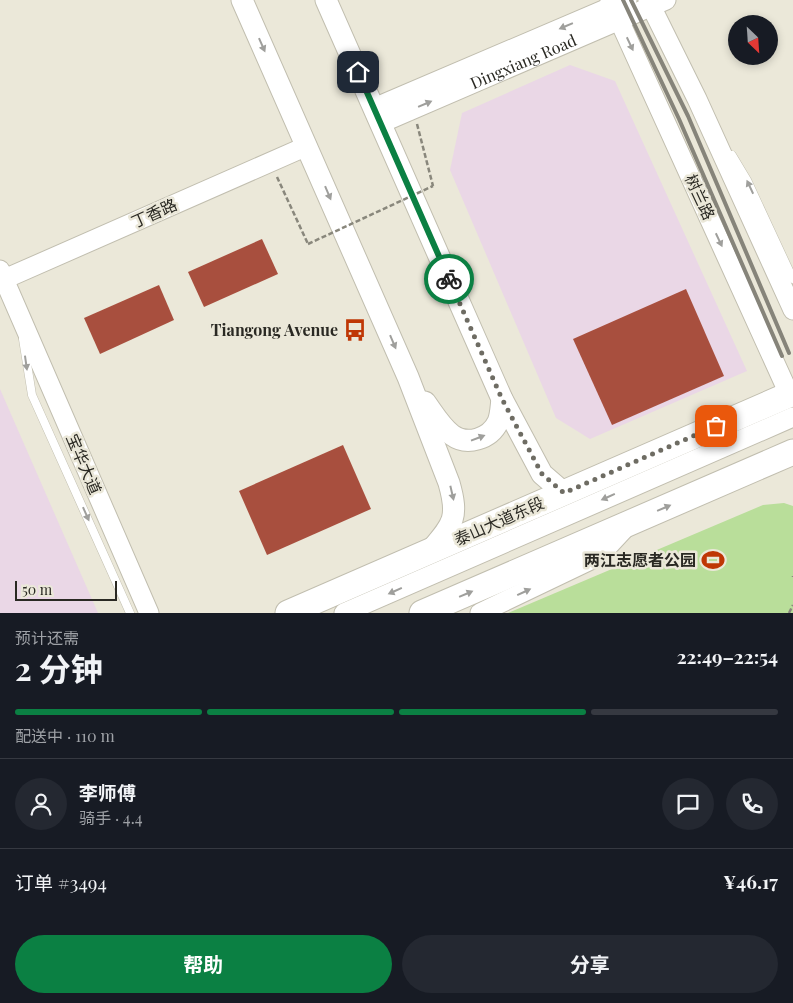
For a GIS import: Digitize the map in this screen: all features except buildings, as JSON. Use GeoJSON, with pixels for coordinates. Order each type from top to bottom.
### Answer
{"type":"FeatureCollection","features":[{"type":"Feature","properties":{"kind":"main road"},"geometry":{"type":"LineString","coordinates":[[242,0],[308,146],[408,377],[449,483],[453,498],[454,514],[452,523],[431,550]]}},
{"type":"Feature","properties":{"kind":"main road"},"geometry":{"type":"LineString","coordinates":[[326,0],[502,399],[542,474],[564,493]]}},
{"type":"Feature","properties":{"kind":"main road"},"geometry":{"type":"LineString","coordinates":[[408,377],[444,427],[460,440],[468,442],[486,435],[492,429],[497,422],[502,399]]}},
{"type":"Feature","properties":{"kind":"main road","name":"泰山大道东段"},"geometry":{"type":"LineString","coordinates":[[288,613],[607,474],[792,401]]}},
{"type":"Feature","properties":{"kind":"main road"},"geometry":{"type":"LineString","coordinates":[[422,613],[793,452]]}},
{"type":"Feature","properties":{"kind":"street","name":"Dingxiang Road"},"geometry":{"type":"LineString","coordinates":[[377,116],[617,7],[655,2]]}},
{"type":"Feature","properties":{"kind":"street"},"geometry":{"type":"LineString","coordinates":[[655,2],[793,310]]}},
{"type":"Feature","properties":{"kind":"street","name":"Dingxiang Road"},"geometry":{"type":"LineString","coordinates":[[377,116],[413,109],[617,7]]}},
{"type":"Feature","properties":{"kind":"street","name":"树兰路"},"geometry":{"type":"LineString","coordinates":[[617,7],[792,401]]}},
{"type":"Feature","properties":{"kind":"street","name":"丁香路"},"geometry":{"type":"LineString","coordinates":[[1,276],[308,146]]}},
{"type":"Feature","properties":{"kind":"street","name":"宝华大道"},"geometry":{"type":"LineString","coordinates":[[1,276],[20,315],[149,613]]}},
{"type":"Feature","properties":{"kind":"street"},"geometry":{"type":"LineString","coordinates":[[344,613],[701,457],[792,401]]}},
{"type":"Feature","properties":{"kind":"street"},"geometry":{"type":"LineString","coordinates":[[607,474],[701,457]]}},
{"type":"Feature","properties":{"kind":"street"},"geometry":{"type":"LineString","coordinates":[[480,613],[599,556],[629,523]]}},
{"type":"Feature","properties":{"kind":"street"},"geometry":{"type":"LineString","coordinates":[[330,613],[388,569]]}},
{"type":"Feature","properties":{"kind":"lane"},"geometry":{"type":"LineString","coordinates":[[697,99],[747,180],[793,279]]}},
{"type":"Feature","properties":{"kind":"lane","name":"宝华大道"},"geometry":{"type":"LineString","coordinates":[[20,315],[26,369],[32,395],[130,613]]}},
{"type":"Feature","properties":{"kind":"path"},"geometry":{"type":"LineString","coordinates":[[270,162],[308,244],[432,186],[413,109]]}},
{"type":"Feature","properties":{"kind":"path"},"geometry":{"type":"LineString","coordinates":[[789,613],[793,606]]}},
{"type":"Feature","properties":{"kind":"shaded area"},"geometry":{"type":"Polygon","coordinates":[[[570,65],[615,81],[747,371],[590,439],[556,418],[450,170],[462,113],[570,65]]]}},
{"type":"Feature","properties":{"kind":"shaded area"},"geometry":{"type":"Polygon","coordinates":[[[0,389],[98,613],[0,613],[0,389]]]}},
{"type":"Feature","properties":{"kind":"green space","name":"两江志愿者公园"},"geometry":{"type":"Polygon","coordinates":[[[784,503],[793,506],[793,613],[508,613],[763,505],[784,503]]]}},
{"type":"Feature","properties":{"kind":"railway"},"geometry":{"type":"LineString","coordinates":[[623,0],[679,119],[782,356]]}},
{"type":"Feature","properties":{"kind":"railway"},"geometry":{"type":"LineString","coordinates":[[631,0],[688,116],[789,353]]}},
{"type":"Feature","properties":{"kind":"way so far"},"geometry":{"type":"LineString","coordinates":[[449,279],[502,399],[542,474],[564,493],[716,426]]}},
{"type":"Feature","properties":{"kind":"place","name":"Tiangong Avenue"},"geometry":{"type":"Point","coordinates":[355,330]}},
{"type":"Feature","properties":{"kind":"place","name":"两江志愿者公园"},"geometry":{"type":"Point","coordinates":[713,560]}},
{"type":"Feature","properties":{"kind":"route"},"geometry":{"type":"LineString","coordinates":[[358,72],[449,279]]}}]}
